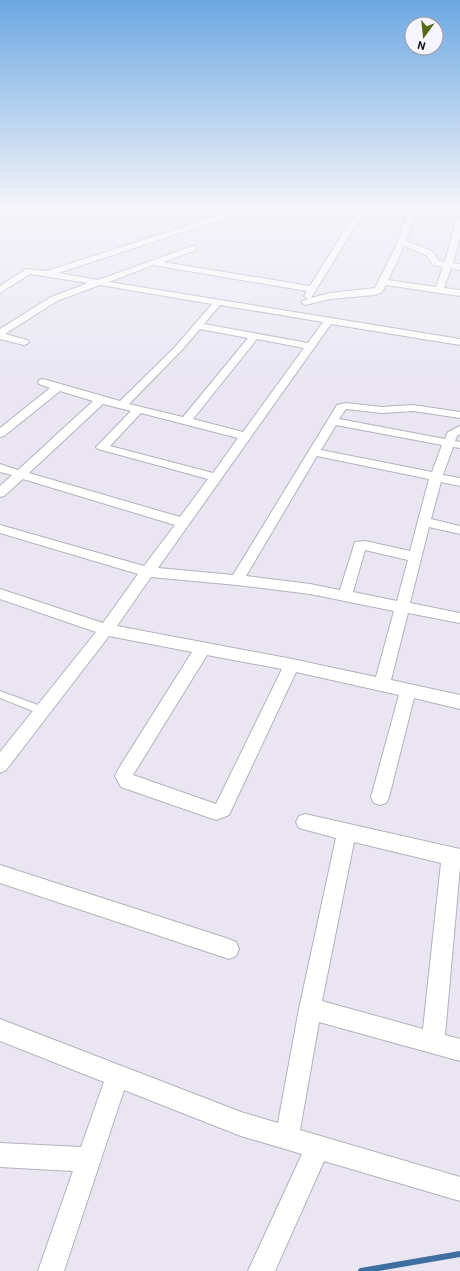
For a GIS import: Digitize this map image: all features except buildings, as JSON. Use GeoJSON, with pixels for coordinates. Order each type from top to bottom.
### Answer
{"type":"FeatureCollection","features":[{"type":"Feature","properties":{"kind":"street"},"geometry":{"type":"LineString","coordinates":[[48,274],[71,266]]}},
{"type":"Feature","properties":{"kind":"street"},"geometry":{"type":"LineString","coordinates":[[0,334],[51,301],[144,266]]}},
{"type":"Feature","properties":{"kind":"street"},"geometry":{"type":"LineString","coordinates":[[174,266],[313,288]]}},
{"type":"Feature","properties":{"kind":"street"},"geometry":{"type":"LineString","coordinates":[[298,315],[326,266]]}},
{"type":"Feature","properties":{"kind":"street"},"geometry":{"type":"LineString","coordinates":[[305,302],[330,296],[375,292],[379,290],[390,266]]}},
{"type":"Feature","properties":{"kind":"street"},"geometry":{"type":"LineString","coordinates":[[438,290],[446,266]]}},
{"type":"Feature","properties":{"kind":"street"},"geometry":{"type":"LineString","coordinates":[[0,290],[29,271],[460,342]]}},
{"type":"Feature","properties":{"kind":"street"},"geometry":{"type":"LineString","coordinates":[[383,282],[460,292]]}},
{"type":"Feature","properties":{"kind":"street"},"geometry":{"type":"LineString","coordinates":[[122,405],[178,349],[218,302]]}},
{"type":"Feature","properties":{"kind":"street"},"geometry":{"type":"LineString","coordinates":[[0,765],[106,630],[217,478],[329,320]]}},
{"type":"Feature","properties":{"kind":"street"},"geometry":{"type":"LineString","coordinates":[[196,326],[311,346]]}},
{"type":"Feature","properties":{"kind":"street"},"geometry":{"type":"LineString","coordinates":[[0,334],[24,342]]}},
{"type":"Feature","properties":{"kind":"street"},"geometry":{"type":"LineString","coordinates":[[186,421],[254,337]]}},
{"type":"Feature","properties":{"kind":"street"},"geometry":{"type":"LineString","coordinates":[[43,382],[102,400],[246,436]]}},
{"type":"Feature","properties":{"kind":"street"},"geometry":{"type":"LineString","coordinates":[[0,434],[59,386]]}},
{"type":"Feature","properties":{"kind":"street"},"geometry":{"type":"LineString","coordinates":[[0,493],[102,400]]}},
{"type":"Feature","properties":{"kind":"street"},"geometry":{"type":"LineString","coordinates":[[237,580],[332,421],[343,406],[382,410],[414,408],[460,415]]}},
{"type":"Feature","properties":{"kind":"street"},"geometry":{"type":"LineString","coordinates":[[139,409],[102,447],[217,478]]}},
{"type":"Feature","properties":{"kind":"street"},"geometry":{"type":"LineString","coordinates":[[332,421],[454,444]]}},
{"type":"Feature","properties":{"kind":"street"},"geometry":{"type":"LineString","coordinates":[[382,685],[436,477],[454,444],[453,432],[460,429]]}},
{"type":"Feature","properties":{"kind":"street"},"geometry":{"type":"LineString","coordinates":[[314,452],[460,482]]}},
{"type":"Feature","properties":{"kind":"street"},"geometry":{"type":"LineString","coordinates":[[0,468],[184,523]]}},
{"type":"Feature","properties":{"kind":"street"},"geometry":{"type":"LineString","coordinates":[[424,522],[460,530]]}},
{"type":"Feature","properties":{"kind":"street"},"geometry":{"type":"LineString","coordinates":[[0,529],[148,572],[237,580],[310,590],[460,618]]}},
{"type":"Feature","properties":{"kind":"street"},"geometry":{"type":"LineString","coordinates":[[345,596],[360,545],[365,544],[415,557]]}},
{"type":"Feature","properties":{"kind":"street"},"geometry":{"type":"LineString","coordinates":[[0,594],[106,630],[292,665],[460,702]]}},
{"type":"Feature","properties":{"kind":"street"},"geometry":{"type":"LineString","coordinates":[[203,648],[124,773],[124,776],[127,782],[216,812],[222,809],[292,665]]}},
{"type":"Feature","properties":{"kind":"street"},"geometry":{"type":"LineString","coordinates":[[380,797],[408,691]]}},
{"type":"Feature","properties":{"kind":"street"},"geometry":{"type":"LineString","coordinates":[[305,822],[455,857],[433,1042]]}},
{"type":"Feature","properties":{"kind":"street"},"geometry":{"type":"LineString","coordinates":[[287,1138],[310,1009],[348,832]]}},
{"type":"Feature","properties":{"kind":"street"},"geometry":{"type":"LineString","coordinates":[[0,874],[229,949]]}},
{"type":"Feature","properties":{"kind":"street"},"geometry":{"type":"LineString","coordinates":[[310,1009],[460,1050]]}},
{"type":"Feature","properties":{"kind":"street"},"geometry":{"type":"LineString","coordinates":[[0,1030],[116,1077],[241,1124],[460,1189]]}},
{"type":"Feature","properties":{"kind":"street"},"geometry":{"type":"LineString","coordinates":[[51,1271],[116,1077]]}},
{"type":"Feature","properties":{"kind":"street"},"geometry":{"type":"LineString","coordinates":[[261,1271],[318,1146]]}},
{"type":"Feature","properties":{"kind":"street"},"geometry":{"type":"LineString","coordinates":[[0,1155],[89,1160]]}},
{"type":"Feature","properties":{"kind":"lane"},"geometry":{"type":"LineString","coordinates":[[0,694],[43,711]]}},
{"type":"Feature","properties":{"kind":"waterway"},"geometry":{"type":"LineString","coordinates":[[361,1271],[460,1254]]}}]}
